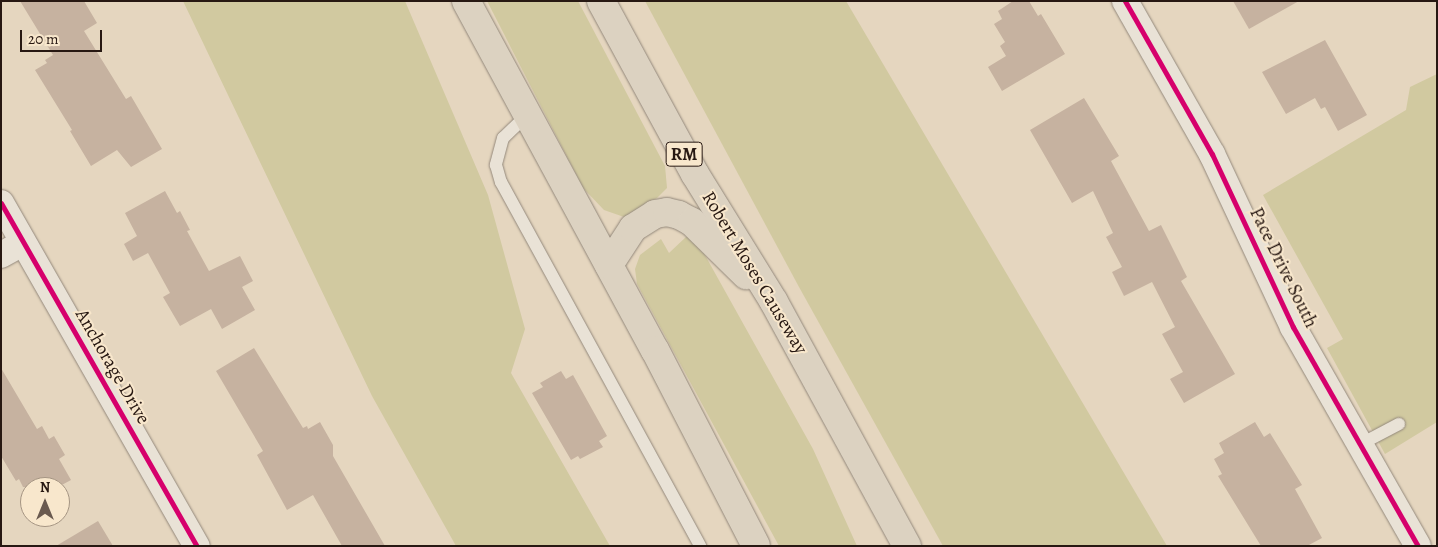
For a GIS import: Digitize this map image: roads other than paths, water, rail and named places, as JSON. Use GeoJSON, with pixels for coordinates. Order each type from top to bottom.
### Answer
{"type":"FeatureCollection","features":[{"type":"Feature","properties":{"kind":"highway"},"geometry":{"type":"LineString","coordinates":[[466,1],[609,265],[756,546]]}},
{"type":"Feature","properties":{"kind":"highway","name":"Robert Moses Causeway"},"geometry":{"type":"LineString","coordinates":[[601,1],[695,174],[774,302],[907,546]]}},
{"type":"Feature","properties":{"kind":"highway"},"geometry":{"type":"LineString","coordinates":[[609,265],[624,239],[644,220],[655,214],[667,212],[679,215],[692,222],[774,302]]}},
{"type":"Feature","properties":{"kind":"street","name":"Pace Drive South"},"geometry":{"type":"LineString","coordinates":[[1125,1],[1212,154],[1293,327],[1418,546]]}},
{"type":"Feature","properties":{"kind":"street","name":"Anchorage Drive"},"geometry":{"type":"LineString","coordinates":[[1,203],[12,249],[196,546]]}},
{"type":"Feature","properties":{"kind":"lane"},"geometry":{"type":"LineString","coordinates":[[527,115],[503,138],[496,165],[502,182],[700,546]]}},
{"type":"Feature","properties":{"kind":"lane"},"geometry":{"type":"LineString","coordinates":[[1361,444],[1399,424]]}}]}
